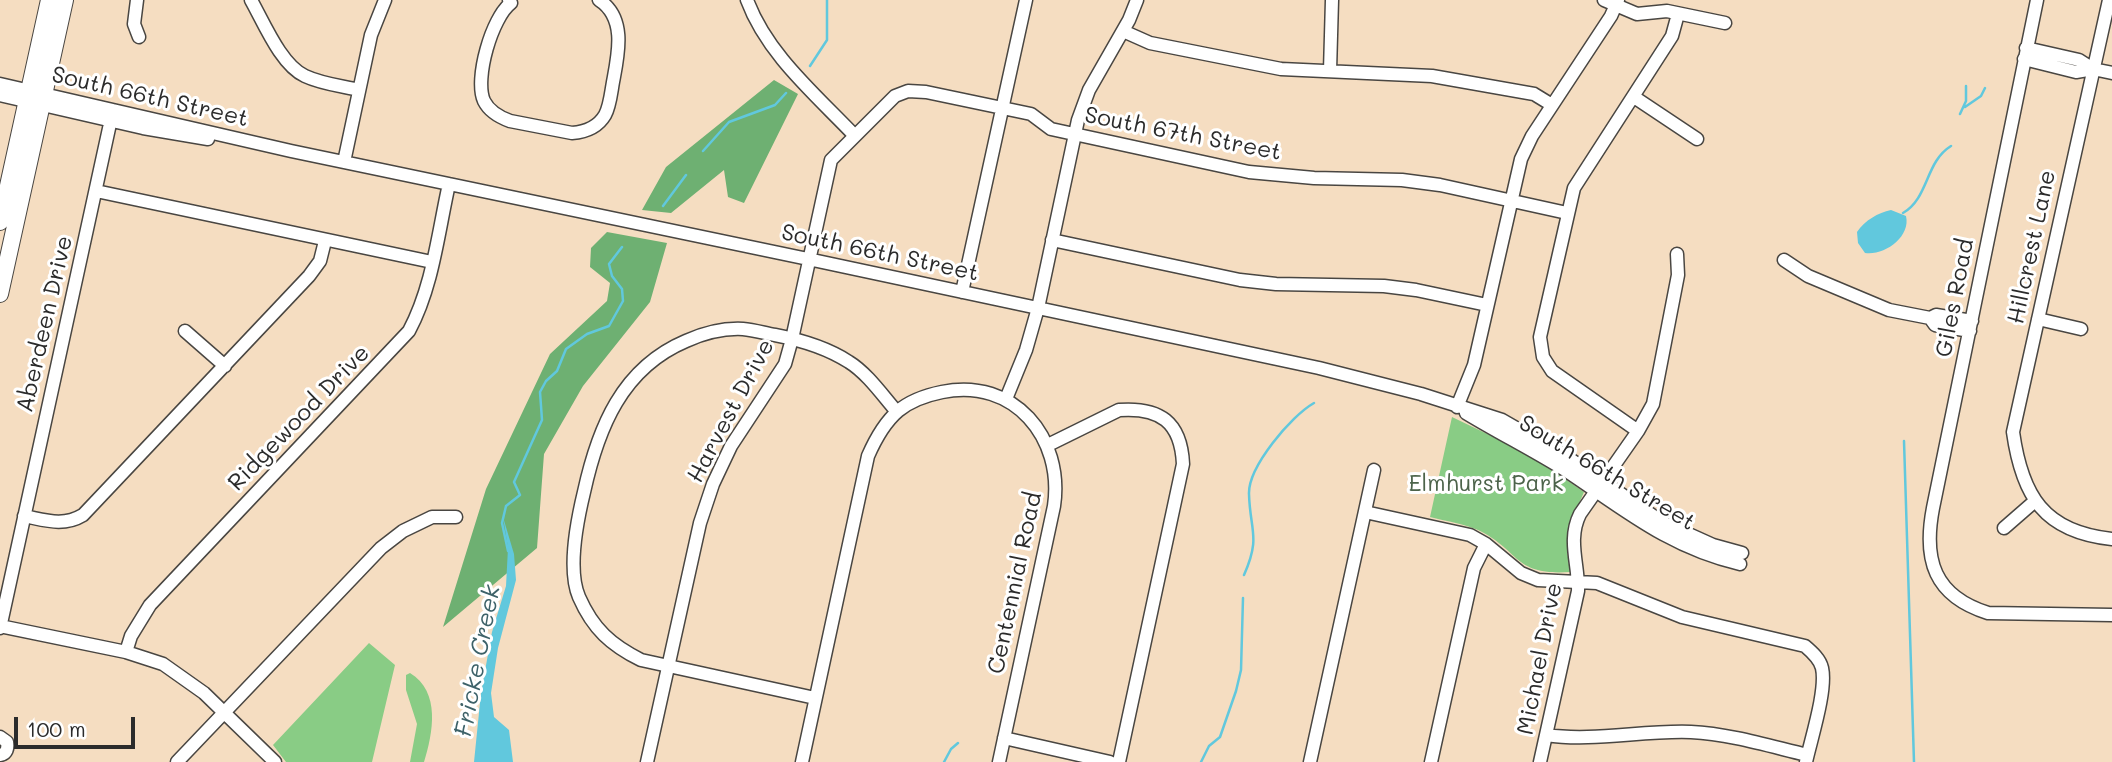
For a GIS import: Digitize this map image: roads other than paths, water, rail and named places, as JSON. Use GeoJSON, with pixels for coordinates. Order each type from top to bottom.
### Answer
{"type":"FeatureCollection","features":[{"type":"Feature","properties":{"kind":"main road"},"geometry":{"type":"LineString","coordinates":[[0,294],[36,98],[49,0]]}},
{"type":"Feature","properties":{"kind":"main road"},"geometry":{"type":"LineString","coordinates":[[0,222],[65,0]]}},
{"type":"Feature","properties":{"kind":"street"},"geometry":{"type":"LineString","coordinates":[[137,0],[134,24],[139,37]]}},
{"type":"Feature","properties":{"kind":"street"},"geometry":{"type":"LineString","coordinates":[[251,0],[285,58],[296,71],[317,81],[359,90]]}},
{"type":"Feature","properties":{"kind":"street"},"geometry":{"type":"LineString","coordinates":[[345,162],[373,28],[385,0]]}},
{"type":"Feature","properties":{"kind":"street"},"geometry":{"type":"LineString","coordinates":[[514,1],[500,13],[496,22],[480,78],[481,93],[490,110],[510,121],[572,133],[582,132],[597,124],[605,115],[619,50],[617,25],[613,14],[599,0]]}},
{"type":"Feature","properties":{"kind":"street"},"geometry":{"type":"LineString","coordinates":[[747,0],[755,22],[772,48],[854,135]]}},
{"type":"Feature","properties":{"kind":"street"},"geometry":{"type":"LineString","coordinates":[[962,292],[1026,0]]}},
{"type":"Feature","properties":{"kind":"street"},"geometry":{"type":"LineString","coordinates":[[802,762],[868,456],[878,434],[897,412],[913,402],[955,389],[979,391],[1006,399],[1026,350],[1038,308],[1075,134],[1089,90],[1123,31],[1137,0]]}},
{"type":"Feature","properties":{"kind":"street"},"geometry":{"type":"LineString","coordinates":[[1329,71],[1332,0]]}},
{"type":"Feature","properties":{"kind":"street","name":"Giles Road"},"geometry":{"type":"LineString","coordinates":[[2038,0],[1929,537],[1929,553],[1933,569],[1955,598],[1988,613],[2112,615]]}},
{"type":"Feature","properties":{"kind":"street","name":"Hillcrest Lane"},"geometry":{"type":"LineString","coordinates":[[2035,501],[2022,476],[2013,432],[2109,0]]}},
{"type":"Feature","properties":{"kind":"street"},"geometry":{"type":"LineString","coordinates":[[1457,407],[1474,365],[1521,159],[1532,136],[1613,2],[1642,15],[1667,11],[1725,23]]}},
{"type":"Feature","properties":{"kind":"street"},"geometry":{"type":"LineString","coordinates":[[1638,431],[1557,375],[1543,357],[1541,337],[1574,188],[1672,36],[1678,14]]}},
{"type":"Feature","properties":{"kind":"street"},"geometry":{"type":"LineString","coordinates":[[1123,31],[1150,43],[1281,69],[1432,76],[1534,94],[1552,105]]}},
{"type":"Feature","properties":{"kind":"street"},"geometry":{"type":"LineString","coordinates":[[2025,54],[2079,60],[2094,69],[2112,73]]}},
{"type":"Feature","properties":{"kind":"street","name":"South 66th Street"},"geometry":{"type":"LineString","coordinates":[[0,84],[36,98],[112,116],[808,258],[1344,374],[1411,391],[1457,407],[1599,487],[1641,522],[1671,540],[1710,556],[1741,559]]}},
{"type":"Feature","properties":{"kind":"street","name":"South 67th Street"},"geometry":{"type":"LineString","coordinates":[[854,135],[895,96],[908,91],[926,92],[1031,114],[1051,129],[1249,172],[1301,178],[1402,180],[1440,185],[1567,213]]}},
{"type":"Feature","properties":{"kind":"street","name":"South 66th Street"},"geometry":{"type":"LineString","coordinates":[[0,95],[36,98]]}},
{"type":"Feature","properties":{"kind":"street"},"geometry":{"type":"LineString","coordinates":[[1634,97],[1697,139]]}},
{"type":"Feature","properties":{"kind":"street","name":"Aberdeen Drive"},"geometry":{"type":"LineString","coordinates":[[0,626],[112,116]]}},
{"type":"Feature","properties":{"kind":"street","name":"Harvest Drive"},"geometry":{"type":"LineString","coordinates":[[647,762],[700,523],[713,484],[731,446],[785,364],[831,160],[854,135]]}},
{"type":"Feature","properties":{"kind":"street","name":"Ridgewood Drive"},"geometry":{"type":"LineString","coordinates":[[126,652],[139,620],[150,606],[409,331],[421,309],[449,184]]}},
{"type":"Feature","properties":{"kind":"street"},"geometry":{"type":"LineString","coordinates":[[96,191],[432,262]]}},
{"type":"Feature","properties":{"kind":"street"},"geometry":{"type":"LineString","coordinates":[[24,516],[63,522],[73,521],[83,514],[309,276],[320,261],[325,240]]}},
{"type":"Feature","properties":{"kind":"street"},"geometry":{"type":"LineString","coordinates":[[1052,240],[1240,280],[1276,284],[1384,286],[1487,305]]}},
{"type":"Feature","properties":{"kind":"street","name":"Michael Drive"},"geometry":{"type":"LineString","coordinates":[[1540,762],[1576,605],[1578,581],[1573,548],[1575,528],[1580,514],[1648,414],[1658,387],[1678,275],[1677,254]]}},
{"type":"Feature","properties":{"kind":"street"},"geometry":{"type":"LineString","coordinates":[[1784,260],[1808,276],[1889,310],[1930,318],[1937,315],[1971,326]]}},
{"type":"Feature","properties":{"kind":"street"},"geometry":{"type":"LineString","coordinates":[[2038,319],[2081,329]]}},
{"type":"Feature","properties":{"kind":"street"},"geometry":{"type":"LineString","coordinates":[[815,698],[641,660],[616,647],[595,625],[578,595],[573,565],[580,507],[590,462],[611,410],[633,377],[668,348],[704,333],[743,329],[823,348],[852,363],[897,412]]}},
{"type":"Feature","properties":{"kind":"street"},"geometry":{"type":"LineString","coordinates":[[185,331],[225,366]]}},
{"type":"Feature","properties":{"kind":"street","name":"Centennial Road"},"geometry":{"type":"LineString","coordinates":[[999,762],[1056,496],[1054,465],[1048,445],[1031,419],[1006,399]]}},
{"type":"Feature","properties":{"kind":"street"},"geometry":{"type":"LineString","coordinates":[[1048,445],[1119,410],[1154,413],[1165,418],[1180,441],[1183,464],[1119,762]]}},
{"type":"Feature","properties":{"kind":"street"},"geometry":{"type":"LineString","coordinates":[[1310,762],[1374,470]]}},
{"type":"Feature","properties":{"kind":"street"},"geometry":{"type":"LineString","coordinates":[[2004,528],[2035,501],[2075,533],[2112,539]]}},
{"type":"Feature","properties":{"kind":"street"},"geometry":{"type":"LineString","coordinates":[[1365,512],[1470,535],[1529,577],[1548,582],[1597,583],[1682,617],[1805,646],[1822,666],[1823,683],[1806,759],[1715,735],[1690,732],[1570,737],[1546,735]]}},
{"type":"Feature","properties":{"kind":"street"},"geometry":{"type":"LineString","coordinates":[[177,762],[381,548],[403,531],[432,517],[456,517]]}},
{"type":"Feature","properties":{"kind":"street"},"geometry":{"type":"LineString","coordinates":[[1431,762],[1474,568],[1486,544]]}},
{"type":"Feature","properties":{"kind":"street"},"geometry":{"type":"LineString","coordinates":[[0,626],[126,652],[163,664],[181,675],[224,712],[275,762]]}},
{"type":"Feature","properties":{"kind":"street"},"geometry":{"type":"LineString","coordinates":[[0,737],[7,742],[8,747],[6,752],[0,755]]}},
{"type":"Feature","properties":{"kind":"street"},"geometry":{"type":"LineString","coordinates":[[1004,738],[1111,762]]}},
{"type":"Feature","properties":{"kind":"water"},"geometry":{"type":"Polygon","coordinates":[[[1891,210],[1906,216],[1906,224],[1900,238],[1888,248],[1865,253],[1858,243],[1857,232],[1872,218],[1891,210]]]}},
{"type":"Feature","properties":{"kind":"water"},"geometry":{"type":"Polygon","coordinates":[[[503,517],[514,554],[516,580],[498,648],[491,693],[494,717],[509,730],[513,762],[474,762],[481,693],[492,632],[506,586],[508,548],[503,517]]]}},
{"type":"Feature","properties":{"kind":"waterway","name":"Fricke Creek"},"geometry":{"type":"LineString","coordinates":[[810,66],[827,40],[827,0]]}},
{"type":"Feature","properties":{"kind":"waterway"},"geometry":{"type":"LineString","coordinates":[[1960,114],[1966,101],[1966,86]]}},
{"type":"Feature","properties":{"kind":"waterway"},"geometry":{"type":"LineString","coordinates":[[1965,107],[1981,96],[1985,88]]}},
{"type":"Feature","properties":{"kind":"waterway","name":"Fricke Creek"},"geometry":{"type":"LineString","coordinates":[[703,151],[729,122],[775,105],[786,93]]}},
{"type":"Feature","properties":{"kind":"waterway"},"geometry":{"type":"LineString","coordinates":[[1903,213],[1918,198],[1936,161],[1951,146]]}},
{"type":"Feature","properties":{"kind":"waterway","name":"Fricke Creek"},"geometry":{"type":"LineString","coordinates":[[663,206],[686,175]]}},
{"type":"Feature","properties":{"kind":"waterway","name":"Fricke Creek"},"geometry":{"type":"LineString","coordinates":[[508,551],[502,523],[506,506],[520,495],[514,482],[542,420],[540,392],[546,381],[557,371],[566,349],[587,334],[609,326],[623,301],[622,289],[612,276],[609,264],[622,247]]}},
{"type":"Feature","properties":{"kind":"waterway"},"geometry":{"type":"LineString","coordinates":[[1244,575],[1252,552],[1249,494],[1256,470],[1283,430],[1314,403]]}},
{"type":"Feature","properties":{"kind":"waterway"},"geometry":{"type":"LineString","coordinates":[[1904,441],[1914,762]]}},
{"type":"Feature","properties":{"kind":"waterway"},"geometry":{"type":"LineString","coordinates":[[1201,762],[1209,746],[1220,737],[1236,691],[1241,670],[1243,598]]}},
{"type":"Feature","properties":{"kind":"waterway"},"geometry":{"type":"LineString","coordinates":[[944,762],[958,743]]}},
{"type":"Feature","properties":{"kind":"park label","name":"Elmhurst Park"},"geometry":{"type":"Point","coordinates":[1486,484]}}]}
